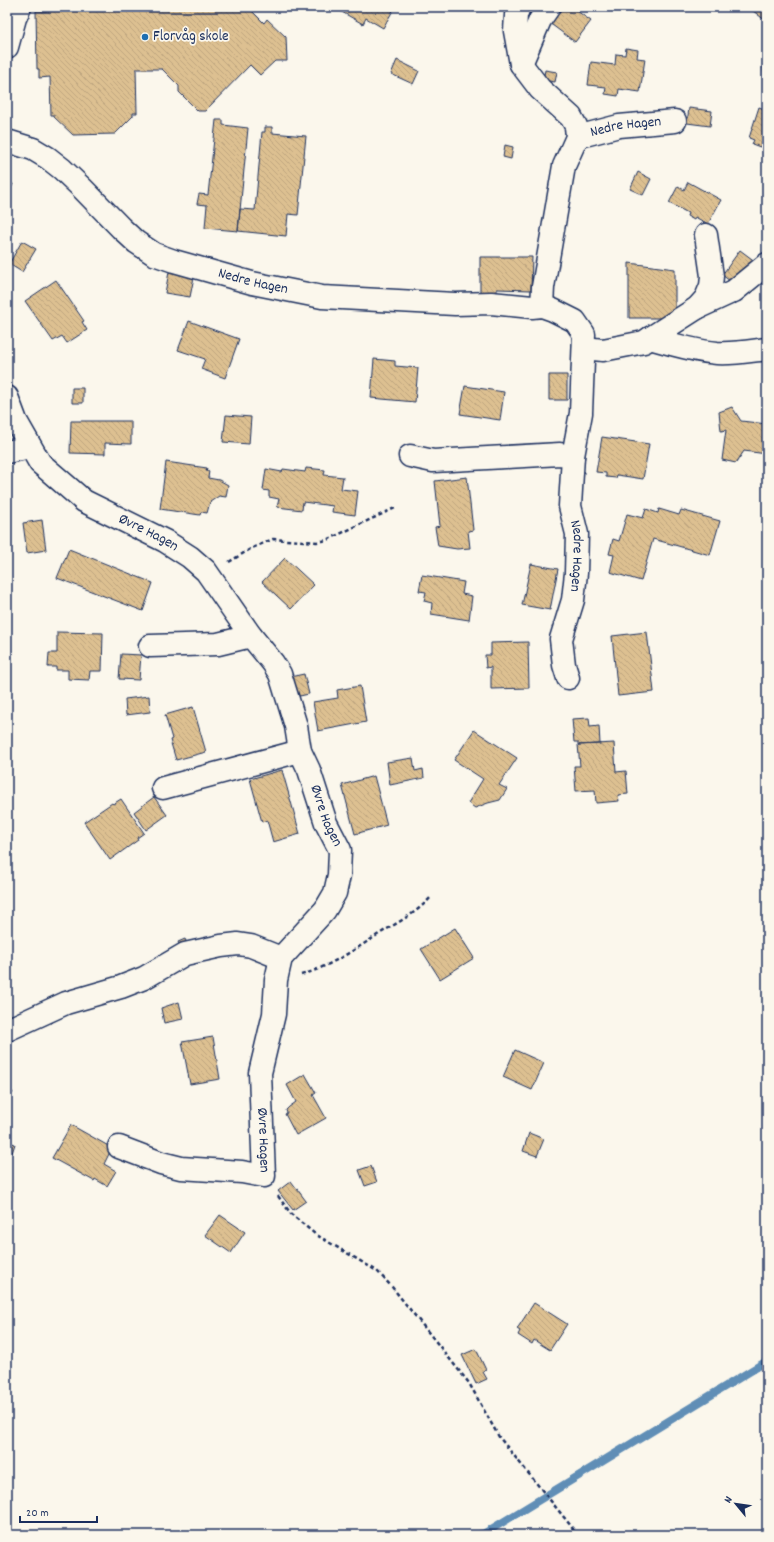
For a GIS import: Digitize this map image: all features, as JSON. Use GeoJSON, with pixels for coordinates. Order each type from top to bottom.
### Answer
{"type":"FeatureCollection","features":[{"type":"Feature","properties":{"kind":"street"},"geometry":{"type":"LineString","coordinates":[[7,46],[15,18],[20,7]]}},
{"type":"Feature","properties":{"kind":"street","name":"Nedre Hagen"},"geometry":{"type":"LineString","coordinates":[[519,7],[516,15],[515,31],[521,64],[540,88],[571,117],[576,126],[577,137],[564,166],[542,306]]}},
{"type":"Feature","properties":{"kind":"street"},"geometry":{"type":"LineString","coordinates":[[521,64],[540,20],[549,7]]}},
{"type":"Feature","properties":{"kind":"street","name":"Nedre Hagen"},"geometry":{"type":"LineString","coordinates":[[577,137],[619,126],[675,121]]}},
{"type":"Feature","properties":{"kind":"street","name":"Nedre Hagen"},"geometry":{"type":"LineString","coordinates":[[7,141],[33,149],[48,158],[82,188],[120,228],[136,242],[154,254],[174,261],[252,283],[322,297],[455,304],[491,303],[532,307],[542,306],[575,321],[584,334],[584,348],[581,414],[573,456],[570,506],[577,534],[576,574],[573,600],[561,639],[564,665],[568,678]]}},
{"type":"Feature","properties":{"kind":"street"},"geometry":{"type":"LineString","coordinates":[[697,308],[706,298],[711,286],[712,276],[706,235]]}},
{"type":"Feature","properties":{"kind":"street"},"geometry":{"type":"LineString","coordinates":[[584,348],[603,350],[644,342],[697,308],[734,291],[767,264]]}},
{"type":"Feature","properties":{"kind":"street"},"geometry":{"type":"LineString","coordinates":[[650,338],[680,346],[716,352],[735,353],[767,349]]}},
{"type":"Feature","properties":{"kind":"street","name":"Øvre Hagen"},"geometry":{"type":"LineString","coordinates":[[7,396],[16,421],[40,463],[84,501],[165,541],[190,557],[208,574],[251,636],[280,674],[296,726],[300,751],[309,770],[326,823],[340,850],[339,875],[335,893],[326,910],[280,958],[276,980],[274,1014],[260,1073],[264,1176],[242,1172],[181,1168],[161,1163],[119,1147]]}},
{"type":"Feature","properties":{"kind":"street"},"geometry":{"type":"LineString","coordinates":[[7,452],[30,447]]}},
{"type":"Feature","properties":{"kind":"street"},"geometry":{"type":"LineString","coordinates":[[410,456],[433,461],[560,454],[573,456]]}},
{"type":"Feature","properties":{"kind":"street"},"geometry":{"type":"LineString","coordinates":[[150,646],[218,644],[251,636]]}},
{"type":"Feature","properties":{"kind":"street"},"geometry":{"type":"LineString","coordinates":[[163,788],[300,751]]}},
{"type":"Feature","properties":{"kind":"street"},"geometry":{"type":"LineString","coordinates":[[7,1030],[66,1003],[122,987],[144,978],[185,954],[238,944],[251,946],[280,958]]}},
{"type":"Feature","properties":{"kind":"path"},"geometry":{"type":"LineString","coordinates":[[208,574],[252,548],[273,539],[317,542],[326,540],[397,507]]}},
{"type":"Feature","properties":{"kind":"path"},"geometry":{"type":"LineString","coordinates":[[294,977],[308,973],[366,943],[423,906],[431,897]]}},
{"type":"Feature","properties":{"kind":"path"},"geometry":{"type":"LineString","coordinates":[[264,1176],[291,1214],[315,1234],[377,1271],[392,1287],[469,1383],[499,1437],[577,1535]]}},
{"type":"Feature","properties":{"kind":"building"},"geometry":{"type":"Polygon","coordinates":[[[49,7],[248,7],[264,23],[267,19],[286,37],[287,61],[275,61],[260,75],[250,65],[205,111],[198,111],[179,92],[179,86],[162,69],[136,69],[137,113],[133,113],[133,116],[115,134],[73,135],[54,117],[54,115],[51,115],[50,77],[39,78],[39,69],[37,69],[36,11],[49,11],[49,7]]]}},
{"type":"Feature","properties":{"kind":"building"},"geometry":{"type":"Polygon","coordinates":[[[333,7],[395,7],[383,28],[366,18],[363,24],[333,7]]]}},
{"type":"Feature","properties":{"kind":"building"},"geometry":{"type":"Polygon","coordinates":[[[559,7],[582,7],[577,11],[591,21],[575,42],[548,22],[559,7]]]}},
{"type":"Feature","properties":{"kind":"building"},"geometry":{"type":"Polygon","coordinates":[[[748,7],[767,7],[767,21],[766,21],[748,7]]]}},
{"type":"Feature","properties":{"kind":"building"},"geometry":{"type":"Polygon","coordinates":[[[626,48],[638,50],[637,58],[645,59],[640,92],[619,89],[618,96],[605,94],[606,87],[588,85],[591,62],[615,65],[616,54],[625,55],[626,48]]]}},
{"type":"Feature","properties":{"kind":"building"},"geometry":{"type":"Polygon","coordinates":[[[397,60],[419,71],[413,84],[391,74],[397,60]]]}},
{"type":"Feature","properties":{"kind":"building"},"geometry":{"type":"Polygon","coordinates":[[[763,67],[767,67],[767,80],[764,80],[763,67]]]}},
{"type":"Feature","properties":{"kind":"building"},"geometry":{"type":"Polygon","coordinates":[[[545,70],[557,72],[555,82],[543,80],[545,70]]]}},
{"type":"Feature","properties":{"kind":"building"},"geometry":{"type":"Polygon","coordinates":[[[765,104],[767,104],[767,145],[762,143],[760,147],[752,144],[754,140],[749,138],[759,107],[764,109],[765,104]]]}},
{"type":"Feature","properties":{"kind":"building"},"geometry":{"type":"Polygon","coordinates":[[[689,108],[712,111],[710,126],[687,123],[689,108]]]}},
{"type":"Feature","properties":{"kind":"building"},"geometry":{"type":"Polygon","coordinates":[[[216,120],[223,120],[223,125],[248,128],[238,231],[205,228],[207,205],[197,204],[199,194],[208,195],[216,120]]]}},
{"type":"Feature","properties":{"kind":"building"},"geometry":{"type":"Polygon","coordinates":[[[265,127],[272,127],[272,133],[306,136],[298,215],[288,214],[286,236],[238,231],[240,209],[255,210],[262,132],[265,132],[265,127]]]}},
{"type":"Feature","properties":{"kind":"building"},"geometry":{"type":"Polygon","coordinates":[[[505,145],[513,147],[511,159],[503,157],[505,145]]]}},
{"type":"Feature","properties":{"kind":"building"},"geometry":{"type":"Polygon","coordinates":[[[638,172],[651,179],[643,195],[630,189],[638,172]]]}},
{"type":"Feature","properties":{"kind":"building"},"geometry":{"type":"Polygon","coordinates":[[[7,182],[13,184],[7,197],[7,182]]]}},
{"type":"Feature","properties":{"kind":"building"},"geometry":{"type":"Polygon","coordinates":[[[688,182],[721,200],[708,224],[695,217],[694,220],[687,216],[688,213],[669,203],[678,186],[684,190],[688,182]]]}},
{"type":"Feature","properties":{"kind":"building"},"geometry":{"type":"Polygon","coordinates":[[[22,241],[36,249],[22,272],[9,264],[22,241]]]}},
{"type":"Feature","properties":{"kind":"building"},"geometry":{"type":"Polygon","coordinates":[[[740,250],[756,262],[738,287],[722,275],[740,250]]]}},
{"type":"Feature","properties":{"kind":"building"},"geometry":{"type":"Polygon","coordinates":[[[480,257],[532,257],[531,290],[497,289],[497,292],[480,292],[480,257]]]}},
{"type":"Feature","properties":{"kind":"building"},"geometry":{"type":"Polygon","coordinates":[[[629,263],[675,269],[675,318],[629,318],[629,263]]]}},
{"type":"Feature","properties":{"kind":"building"},"geometry":{"type":"Polygon","coordinates":[[[169,272],[194,277],[190,297],[165,293],[169,272]]]}},
{"type":"Feature","properties":{"kind":"building"},"geometry":{"type":"Polygon","coordinates":[[[56,280],[84,321],[82,322],[87,330],[67,343],[62,336],[53,341],[25,301],[56,280]]]}},
{"type":"Feature","properties":{"kind":"building"},"geometry":{"type":"Polygon","coordinates":[[[189,321],[239,339],[225,378],[201,369],[205,359],[178,350],[189,321]]]}},
{"type":"Feature","properties":{"kind":"building"},"geometry":{"type":"Polygon","coordinates":[[[374,359],[395,361],[395,366],[418,368],[415,402],[371,398],[374,359]]]}},
{"type":"Feature","properties":{"kind":"building"},"geometry":{"type":"Polygon","coordinates":[[[549,375],[567,375],[567,400],[549,400],[549,375]]]}},
{"type":"Feature","properties":{"kind":"building"},"geometry":{"type":"Polygon","coordinates":[[[465,386],[504,392],[500,420],[460,414],[465,386]]]}},
{"type":"Feature","properties":{"kind":"building"},"geometry":{"type":"Polygon","coordinates":[[[72,388],[83,388],[83,403],[72,403],[72,388]]]}},
{"type":"Feature","properties":{"kind":"building"},"geometry":{"type":"Polygon","coordinates":[[[732,407],[741,421],[767,424],[767,454],[744,451],[736,463],[722,460],[726,430],[721,431],[719,412],[732,407]]]}},
{"type":"Feature","properties":{"kind":"building"},"geometry":{"type":"Polygon","coordinates":[[[226,415],[251,417],[249,444],[223,442],[226,415]]]}},
{"type":"Feature","properties":{"kind":"building"},"geometry":{"type":"Polygon","coordinates":[[[71,421],[131,421],[131,444],[105,443],[105,454],[70,453],[71,421]]]}},
{"type":"Feature","properties":{"kind":"building"},"geometry":{"type":"Polygon","coordinates":[[[602,437],[649,444],[643,479],[617,475],[616,478],[606,477],[606,473],[596,472],[602,437]]]}},
{"type":"Feature","properties":{"kind":"building"},"geometry":{"type":"Polygon","coordinates":[[[166,462],[207,468],[206,471],[209,471],[208,478],[219,480],[228,485],[226,497],[219,496],[210,502],[207,513],[201,512],[200,515],[160,509],[166,462]]]}},
{"type":"Feature","properties":{"kind":"building"},"geometry":{"type":"Polygon","coordinates":[[[306,468],[325,470],[324,475],[343,477],[341,489],[358,491],[355,515],[332,512],[333,506],[303,502],[302,510],[277,507],[279,499],[269,497],[269,491],[263,490],[266,469],[282,472],[283,469],[305,472],[306,468]]]}},
{"type":"Feature","properties":{"kind":"building"},"geometry":{"type":"Polygon","coordinates":[[[467,477],[473,530],[468,531],[470,548],[457,549],[438,546],[435,527],[440,526],[435,481],[467,477]]]}},
{"type":"Feature","properties":{"kind":"building"},"geometry":{"type":"Polygon","coordinates":[[[646,509],[658,513],[659,509],[679,515],[681,510],[720,521],[710,555],[653,539],[641,581],[610,572],[614,555],[609,554],[613,539],[619,541],[627,514],[643,518],[646,509]]]}},
{"type":"Feature","properties":{"kind":"building"},"geometry":{"type":"Polygon","coordinates":[[[42,520],[46,550],[27,553],[23,523],[42,520]]]}},
{"type":"Feature","properties":{"kind":"building"},"geometry":{"type":"Polygon","coordinates":[[[69,549],[153,583],[143,611],[57,578],[69,549]]]}},
{"type":"Feature","properties":{"kind":"building"},"geometry":{"type":"Polygon","coordinates":[[[285,558],[314,585],[291,609],[262,582],[285,558]]]}},
{"type":"Feature","properties":{"kind":"building"},"geometry":{"type":"Polygon","coordinates":[[[531,564],[558,569],[550,610],[522,605],[531,564]]]}},
{"type":"Feature","properties":{"kind":"building"},"geometry":{"type":"Polygon","coordinates":[[[422,575],[464,582],[462,594],[472,596],[469,620],[431,614],[432,603],[424,601],[426,592],[419,591],[422,575]]]}},
{"type":"Feature","properties":{"kind":"building"},"geometry":{"type":"Polygon","coordinates":[[[57,632],[103,633],[102,671],[90,671],[89,680],[68,679],[68,670],[56,670],[56,667],[48,667],[49,653],[57,653],[57,632]]]}},
{"type":"Feature","properties":{"kind":"building"},"geometry":{"type":"Polygon","coordinates":[[[647,632],[654,692],[618,696],[612,636],[647,632]]]}},
{"type":"Feature","properties":{"kind":"building"},"geometry":{"type":"Polygon","coordinates":[[[528,642],[529,688],[491,689],[491,667],[486,668],[485,655],[491,655],[491,643],[528,642]]]}},
{"type":"Feature","properties":{"kind":"building"},"geometry":{"type":"Polygon","coordinates":[[[121,654],[141,655],[139,680],[119,679],[121,654]]]}},
{"type":"Feature","properties":{"kind":"building"},"geometry":{"type":"Polygon","coordinates":[[[304,674],[309,694],[295,697],[290,677],[304,674]]]}},
{"type":"Feature","properties":{"kind":"building"},"geometry":{"type":"Polygon","coordinates":[[[360,686],[366,722],[318,731],[313,702],[338,698],[337,690],[360,686]]]}},
{"type":"Feature","properties":{"kind":"building"},"geometry":{"type":"Polygon","coordinates":[[[149,696],[150,712],[126,715],[125,699],[149,696]]]}},
{"type":"Feature","properties":{"kind":"building"},"geometry":{"type":"Polygon","coordinates":[[[193,707],[206,752],[176,760],[165,715],[193,707]]]}},
{"type":"Feature","properties":{"kind":"building"},"geometry":{"type":"Polygon","coordinates":[[[589,718],[590,727],[599,726],[600,744],[578,745],[578,742],[574,742],[572,719],[589,718]]]}},
{"type":"Feature","properties":{"kind":"building"},"geometry":{"type":"Polygon","coordinates":[[[474,730],[517,758],[499,785],[507,789],[500,800],[475,808],[468,803],[483,779],[454,760],[474,730]]]}},
{"type":"Feature","properties":{"kind":"building"},"geometry":{"type":"Polygon","coordinates":[[[614,743],[616,772],[626,771],[628,794],[618,795],[619,801],[596,803],[595,790],[576,791],[574,766],[580,766],[578,745],[614,743]]]}},
{"type":"Feature","properties":{"kind":"building"},"geometry":{"type":"Polygon","coordinates":[[[413,758],[415,771],[423,769],[424,778],[390,785],[387,762],[413,758]]]}},
{"type":"Feature","properties":{"kind":"building"},"geometry":{"type":"Polygon","coordinates":[[[282,770],[300,834],[273,842],[267,820],[262,822],[250,779],[282,770]]]}},
{"type":"Feature","properties":{"kind":"building"},"geometry":{"type":"Polygon","coordinates":[[[374,776],[387,825],[355,834],[342,785],[374,776]]]}},
{"type":"Feature","properties":{"kind":"building"},"geometry":{"type":"Polygon","coordinates":[[[154,797],[167,815],[146,830],[134,812],[154,797]]]}},
{"type":"Feature","properties":{"kind":"building"},"geometry":{"type":"Polygon","coordinates":[[[121,799],[144,833],[137,838],[138,840],[110,860],[84,822],[112,803],[113,804],[121,799]]]}},
{"type":"Feature","properties":{"kind":"building"},"geometry":{"type":"Polygon","coordinates":[[[455,928],[474,958],[440,979],[421,949],[455,928]]]}},
{"type":"Feature","properties":{"kind":"building"},"geometry":{"type":"Polygon","coordinates":[[[185,939],[188,945],[181,948],[178,942],[185,939]]]}},
{"type":"Feature","properties":{"kind":"building"},"geometry":{"type":"Polygon","coordinates":[[[179,1002],[183,1019],[164,1023],[161,1008],[179,1002]]]}},
{"type":"Feature","properties":{"kind":"building"},"geometry":{"type":"Polygon","coordinates":[[[213,1037],[220,1079],[190,1084],[182,1042],[213,1037]]]}},
{"type":"Feature","properties":{"kind":"building"},"geometry":{"type":"Polygon","coordinates":[[[515,1050],[544,1063],[532,1090],[503,1077],[515,1050]]]}},
{"type":"Feature","properties":{"kind":"building"},"geometry":{"type":"Polygon","coordinates":[[[305,1074],[316,1093],[313,1095],[326,1118],[296,1135],[285,1114],[287,1113],[286,1110],[296,1102],[287,1085],[305,1074]]]}},
{"type":"Feature","properties":{"kind":"building"},"geometry":{"type":"Polygon","coordinates":[[[7,1085],[13,1093],[7,1097],[7,1085]]]}},
{"type":"Feature","properties":{"kind":"building"},"geometry":{"type":"Polygon","coordinates":[[[71,1125],[112,1148],[104,1164],[116,1171],[107,1186],[95,1179],[94,1181],[52,1158],[71,1125]]]}},
{"type":"Feature","properties":{"kind":"building"},"geometry":{"type":"Polygon","coordinates":[[[529,1133],[544,1139],[537,1156],[523,1151],[529,1133]]]}},
{"type":"Feature","properties":{"kind":"building"},"geometry":{"type":"Polygon","coordinates":[[[7,1141],[15,1144],[12,1153],[7,1151],[7,1141]]]}},
{"type":"Feature","properties":{"kind":"building"},"geometry":{"type":"Polygon","coordinates":[[[371,1166],[377,1182],[365,1186],[359,1170],[371,1166]]]}},
{"type":"Feature","properties":{"kind":"building"},"geometry":{"type":"Polygon","coordinates":[[[291,1181],[306,1201],[293,1210],[278,1191],[291,1181]]]}},
{"type":"Feature","properties":{"kind":"building"},"geometry":{"type":"Polygon","coordinates":[[[220,1215],[245,1232],[231,1253],[205,1235],[220,1215]]]}},
{"type":"Feature","properties":{"kind":"building"},"geometry":{"type":"Polygon","coordinates":[[[534,1303],[567,1324],[550,1350],[534,1340],[532,1344],[518,1335],[520,1331],[517,1329],[534,1303]]]}},
{"type":"Feature","properties":{"kind":"building"},"geometry":{"type":"Polygon","coordinates":[[[476,1349],[486,1370],[483,1372],[487,1379],[476,1384],[462,1355],[476,1349]]]}},
{"type":"Feature","properties":{"kind":"waterway"},"geometry":{"type":"LineString","coordinates":[[478,1535],[485,1533],[767,1361]]}},
{"type":"Feature","properties":{"kind":"place","name":"Florvåg skole"},"geometry":{"type":"Point","coordinates":[145,37]}}]}
